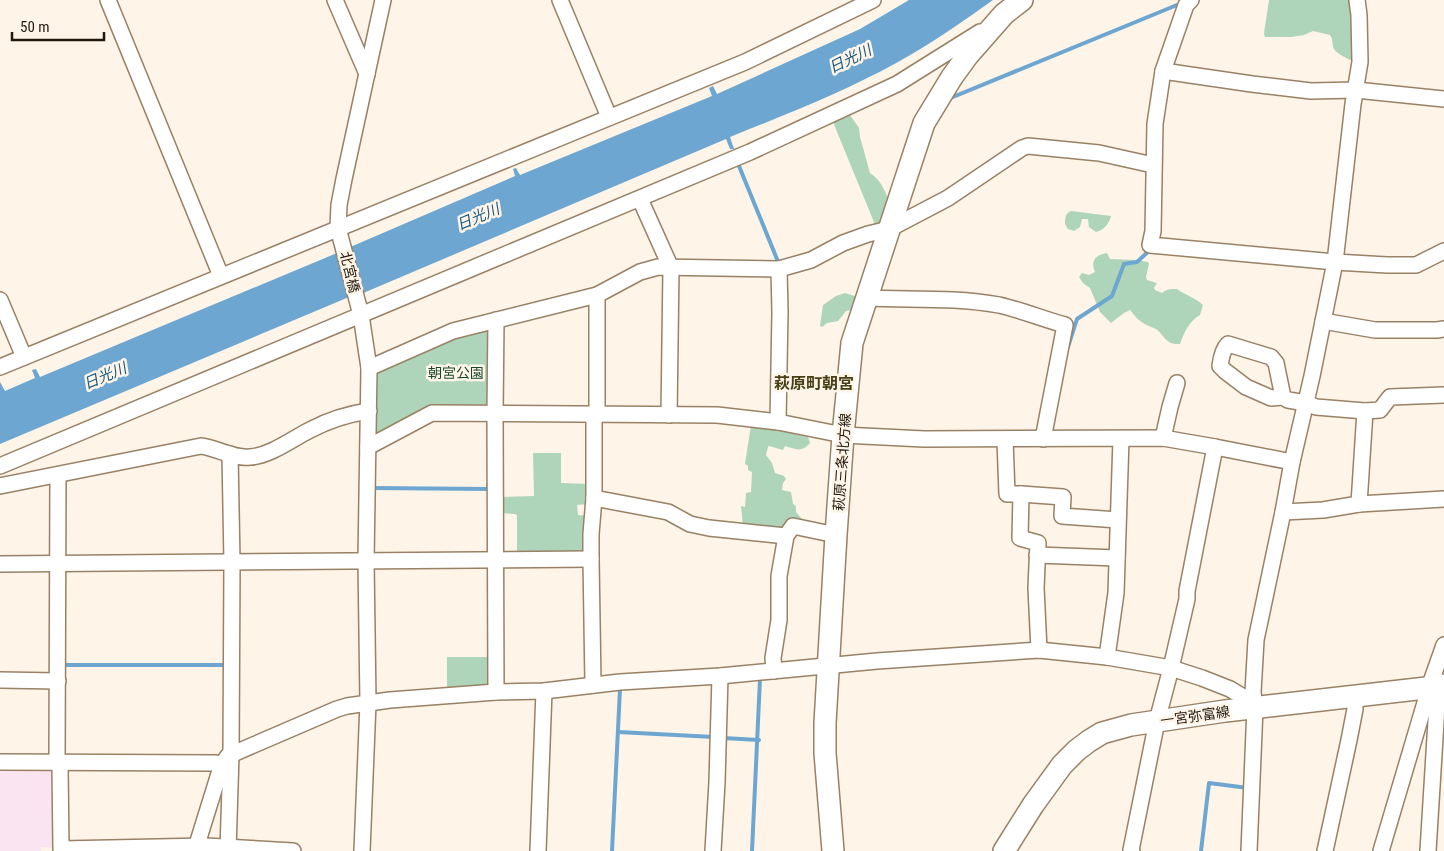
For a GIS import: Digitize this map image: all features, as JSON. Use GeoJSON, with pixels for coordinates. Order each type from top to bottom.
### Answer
{"type":"FeatureCollection","features":[{"type":"Feature","properties":{"kind":"main road","name":"萩原三条北方線"},"geometry":{"type":"LineString","coordinates":[[833,851],[825,753],[825,723],[843,435],[852,344],[924,122],[968,54],[1004,14],[1022,0]]}},
{"type":"Feature","properties":{"kind":"main road","name":"一宮弥富線"},"geometry":{"type":"LineString","coordinates":[[1004,851],[1062,765],[1077,750],[1102,733],[1157,721],[1355,696],[1440,682]]}},
{"type":"Feature","properties":{"kind":"street"},"geometry":{"type":"LineString","coordinates":[[108,0],[221,276]]}},
{"type":"Feature","properties":{"kind":"street"},"geometry":{"type":"LineString","coordinates":[[334,0],[367,74]]}},
{"type":"Feature","properties":{"kind":"street","name":"北宮橋"},"geometry":{"type":"LineString","coordinates":[[362,851],[368,703],[366,561],[370,368],[361,315],[338,228],[339,205],[383,0]]}},
{"type":"Feature","properties":{"kind":"street"},"geometry":{"type":"LineString","coordinates":[[560,0],[609,117]]}},
{"type":"Feature","properties":{"kind":"street"},"geometry":{"type":"LineString","coordinates":[[0,367],[745,62],[873,0]]}},
{"type":"Feature","properties":{"kind":"street"},"geometry":{"type":"LineString","coordinates":[[1191,0],[1186,5],[1163,71],[1155,124],[1153,231],[1150,246],[1335,262],[1416,265],[1444,251]]}},
{"type":"Feature","properties":{"kind":"street"},"geometry":{"type":"LineString","coordinates":[[1249,851],[1256,640],[1335,262],[1360,53],[1360,15],[1357,0]]}},
{"type":"Feature","properties":{"kind":"street"},"geometry":{"type":"LineString","coordinates":[[0,466],[750,152],[897,84],[976,36],[1004,14]]}},
{"type":"Feature","properties":{"kind":"street"},"geometry":{"type":"LineString","coordinates":[[1163,71],[1311,91],[1356,90],[1444,100]]}},
{"type":"Feature","properties":{"kind":"street"},"geometry":{"type":"LineString","coordinates":[[370,368],[453,331],[597,295],[640,272],[658,267],[779,270],[811,260],[843,243],[889,229],[948,198],[1022,148],[1028,146],[1098,153],[1153,165]]}},
{"type":"Feature","properties":{"kind":"street"},"geometry":{"type":"LineString","coordinates":[[640,199],[671,268],[669,415]]}},
{"type":"Feature","properties":{"kind":"street"},"geometry":{"type":"LineString","coordinates":[[778,422],[779,270]]}},
{"type":"Feature","properties":{"kind":"street"},"geometry":{"type":"LineString","coordinates":[[593,685],[591,534],[594,498],[594,421],[597,414],[597,295]]}},
{"type":"Feature","properties":{"kind":"street"},"geometry":{"type":"LineString","coordinates":[[867,298],[897,300],[948,299],[999,305],[1065,325],[1043,439]]}},
{"type":"Feature","properties":{"kind":"street"},"geometry":{"type":"LineString","coordinates":[[0,300],[24,357]]}},
{"type":"Feature","properties":{"kind":"street"},"geometry":{"type":"LineString","coordinates":[[496,320],[496,692]]}},
{"type":"Feature","properties":{"kind":"street"},"geometry":{"type":"LineString","coordinates":[[1323,321],[1375,330],[1444,329]]}},
{"type":"Feature","properties":{"kind":"street"},"geometry":{"type":"LineString","coordinates":[[1163,438],[1177,383]]}},
{"type":"Feature","properties":{"kind":"street"},"geometry":{"type":"LineString","coordinates":[[1282,397],[1316,407],[1365,411],[1380,410],[1390,397],[1444,396]]}},
{"type":"Feature","properties":{"kind":"street"},"geometry":{"type":"LineString","coordinates":[[1360,504],[1365,411]]}},
{"type":"Feature","properties":{"kind":"street"},"geometry":{"type":"LineString","coordinates":[[0,486],[201,446],[212,447],[230,454],[250,457],[259,456],[328,421],[350,414],[369,412]]}},
{"type":"Feature","properties":{"kind":"street"},"geometry":{"type":"LineString","coordinates":[[368,447],[432,412],[717,415],[778,422],[843,435],[1004,440],[1163,438],[1292,462]]}},
{"type":"Feature","properties":{"kind":"street"},"geometry":{"type":"LineString","coordinates":[[1108,657],[1116,593],[1121,439]]}},
{"type":"Feature","properties":{"kind":"street"},"geometry":{"type":"LineString","coordinates":[[1004,440],[1007,494],[1063,496],[1062,516],[1118,520]]}},
{"type":"Feature","properties":{"kind":"street"},"geometry":{"type":"LineString","coordinates":[[1132,851],[1157,721],[1187,599],[1215,447]]}},
{"type":"Feature","properties":{"kind":"street"},"geometry":{"type":"LineString","coordinates":[[228,849],[227,759],[232,562],[230,454]]}},
{"type":"Feature","properties":{"kind":"street"},"geometry":{"type":"LineString","coordinates":[[58,474],[57,759],[60,766],[61,848],[293,851]]}},
{"type":"Feature","properties":{"kind":"street"},"geometry":{"type":"LineString","coordinates":[[1021,494],[1020,538],[1038,543],[1036,588],[1039,650]]}},
{"type":"Feature","properties":{"kind":"street"},"geometry":{"type":"LineString","coordinates":[[594,498],[668,512],[690,524],[709,528],[786,536]]}},
{"type":"Feature","properties":{"kind":"street"},"geometry":{"type":"LineString","coordinates":[[1283,512],[1323,510],[1360,504],[1444,499]]}},
{"type":"Feature","properties":{"kind":"street"},"geometry":{"type":"LineString","coordinates":[[774,671],[773,658],[779,620],[779,576],[786,536],[793,526],[836,535]]}},
{"type":"Feature","properties":{"kind":"street"},"geometry":{"type":"LineString","coordinates":[[1037,555],[1117,558]]}},
{"type":"Feature","properties":{"kind":"street"},"geometry":{"type":"LineString","coordinates":[[0,564],[591,559]]}},
{"type":"Feature","properties":{"kind":"street"},"geometry":{"type":"LineString","coordinates":[[1428,851],[1439,762],[1437,705],[1444,645]]}},
{"type":"Feature","properties":{"kind":"street"},"geometry":{"type":"LineString","coordinates":[[0,762],[214,763],[227,759],[337,709],[368,703],[496,692],[544,690],[658,679],[720,676],[877,661],[1039,650],[1108,657],[1171,668],[1230,689],[1245,698],[1255,708]]}},
{"type":"Feature","properties":{"kind":"street"},"geometry":{"type":"LineString","coordinates":[[713,851],[720,676]]}},
{"type":"Feature","properties":{"kind":"street"},"geometry":{"type":"LineString","coordinates":[[0,680],[58,681]]}},
{"type":"Feature","properties":{"kind":"street"},"geometry":{"type":"LineString","coordinates":[[1381,851],[1440,682]]}},
{"type":"Feature","properties":{"kind":"street"},"geometry":{"type":"LineString","coordinates":[[538,851],[544,690]]}},
{"type":"Feature","properties":{"kind":"street"},"geometry":{"type":"LineString","coordinates":[[1325,851],[1349,740],[1355,709],[1355,696]]}},
{"type":"Feature","properties":{"kind":"street"},"geometry":{"type":"LineString","coordinates":[[195,849],[227,759]]}},
{"type":"Feature","properties":{"kind":"shaded area"},"geometry":{"type":"Polygon","coordinates":[[[0,767],[56,768],[56,848],[41,847],[41,851],[0,851],[0,767]]]}},
{"type":"Feature","properties":{"kind":"green space"},"geometry":{"type":"Polygon","coordinates":[[[1269,0],[1350,0],[1354,58],[1350,60],[1340,55],[1333,47],[1330,35],[1313,31],[1291,37],[1265,37],[1269,0]]]}},
{"type":"Feature","properties":{"kind":"green space"},"geometry":{"type":"Polygon","coordinates":[[[850,115],[859,128],[870,173],[880,183],[888,201],[889,209],[886,222],[876,227],[833,122],[850,115]]]}},
{"type":"Feature","properties":{"kind":"green space"},"geometry":{"type":"Polygon","coordinates":[[[1071,211],[1111,216],[1106,226],[1099,231],[1096,232],[1089,227],[1088,219],[1082,219],[1080,227],[1074,231],[1068,229],[1065,224],[1066,215],[1071,211]]]}},
{"type":"Feature","properties":{"kind":"green space"},"geometry":{"type":"Polygon","coordinates":[[[1107,253],[1110,259],[1148,262],[1146,277],[1147,280],[1157,283],[1154,288],[1155,290],[1162,293],[1167,290],[1177,289],[1203,305],[1200,315],[1190,324],[1180,344],[1169,342],[1156,329],[1138,320],[1130,310],[1111,323],[1100,312],[1090,288],[1079,277],[1082,273],[1089,275],[1095,272],[1093,264],[1095,259],[1107,253]]]}},
{"type":"Feature","properties":{"kind":"green space"},"geometry":{"type":"Polygon","coordinates":[[[845,293],[855,296],[857,300],[856,309],[846,311],[838,321],[820,326],[823,305],[836,296],[845,293]]]}},
{"type":"Feature","properties":{"kind":"green space","name":"朝宮公園"},"geometry":{"type":"Polygon","coordinates":[[[488,328],[493,412],[430,411],[371,443],[372,371],[454,333],[488,328]]]}},
{"type":"Feature","properties":{"kind":"green space"},"geometry":{"type":"Polygon","coordinates":[[[751,425],[791,430],[797,435],[808,437],[810,443],[801,449],[785,446],[783,450],[768,447],[766,455],[772,463],[775,473],[784,476],[786,479],[782,490],[791,492],[796,512],[802,519],[799,524],[783,533],[743,526],[741,506],[745,507],[746,493],[751,492],[752,472],[748,470],[748,466],[745,464],[751,425]]]}},
{"type":"Feature","properties":{"kind":"green space"},"geometry":{"type":"Polygon","coordinates":[[[533,453],[561,453],[561,483],[589,484],[589,504],[577,505],[578,515],[588,516],[587,553],[517,556],[517,515],[501,513],[500,497],[534,496],[533,453]]]}},
{"type":"Feature","properties":{"kind":"green space"},"geometry":{"type":"Polygon","coordinates":[[[447,657],[493,657],[489,687],[447,690],[447,657]]]}},
{"type":"Feature","properties":{"kind":"water","name":"日光川"},"geometry":{"type":"Polygon","coordinates":[[[909,0],[993,0],[958,25],[878,73],[815,102],[730,137],[734,149],[730,149],[726,139],[361,294],[348,248],[515,176],[513,169],[516,168],[520,175],[712,96],[709,88],[713,86],[717,94],[860,29],[909,0]]]}},
{"type":"Feature","properties":{"kind":"water","name":"日光川"},"geometry":{"type":"Polygon","coordinates":[[[337,253],[349,297],[0,444],[0,382],[5,391],[35,378],[32,370],[36,369],[40,377],[337,253]]]}},
{"type":"Feature","properties":{"kind":"waterway"},"geometry":{"type":"LineString","coordinates":[[948,99],[1177,5]]}},
{"type":"Feature","properties":{"kind":"waterway"},"geometry":{"type":"LineString","coordinates":[[739,166],[779,264],[781,263]]}},
{"type":"Feature","properties":{"kind":"waterway"},"geometry":{"type":"LineString","coordinates":[[1068,347],[1077,319],[1112,296],[1124,264],[1137,262],[1151,249]]}},
{"type":"Feature","properties":{"kind":"waterway"},"geometry":{"type":"LineString","coordinates":[[373,488],[488,489],[488,485]]}},
{"type":"Feature","properties":{"kind":"waterway"},"geometry":{"type":"LineString","coordinates":[[64,669],[64,665],[228,665]]}},
{"type":"Feature","properties":{"kind":"waterway"},"geometry":{"type":"LineString","coordinates":[[752,851],[760,679]]}},
{"type":"Feature","properties":{"kind":"waterway"},"geometry":{"type":"LineString","coordinates":[[612,851],[620,689]]}},
{"type":"Feature","properties":{"kind":"waterway"},"geometry":{"type":"LineString","coordinates":[[618,732],[714,737]]}},
{"type":"Feature","properties":{"kind":"waterway"},"geometry":{"type":"LineString","coordinates":[[723,738],[759,740]]}},
{"type":"Feature","properties":{"kind":"waterway"},"geometry":{"type":"LineString","coordinates":[[1201,851],[1209,783],[1248,788]]}},
{"type":"Feature","properties":{"kind":"district","name":"萩原町朝宮"},"geometry":{"type":"Point","coordinates":[814,383]}}]}
